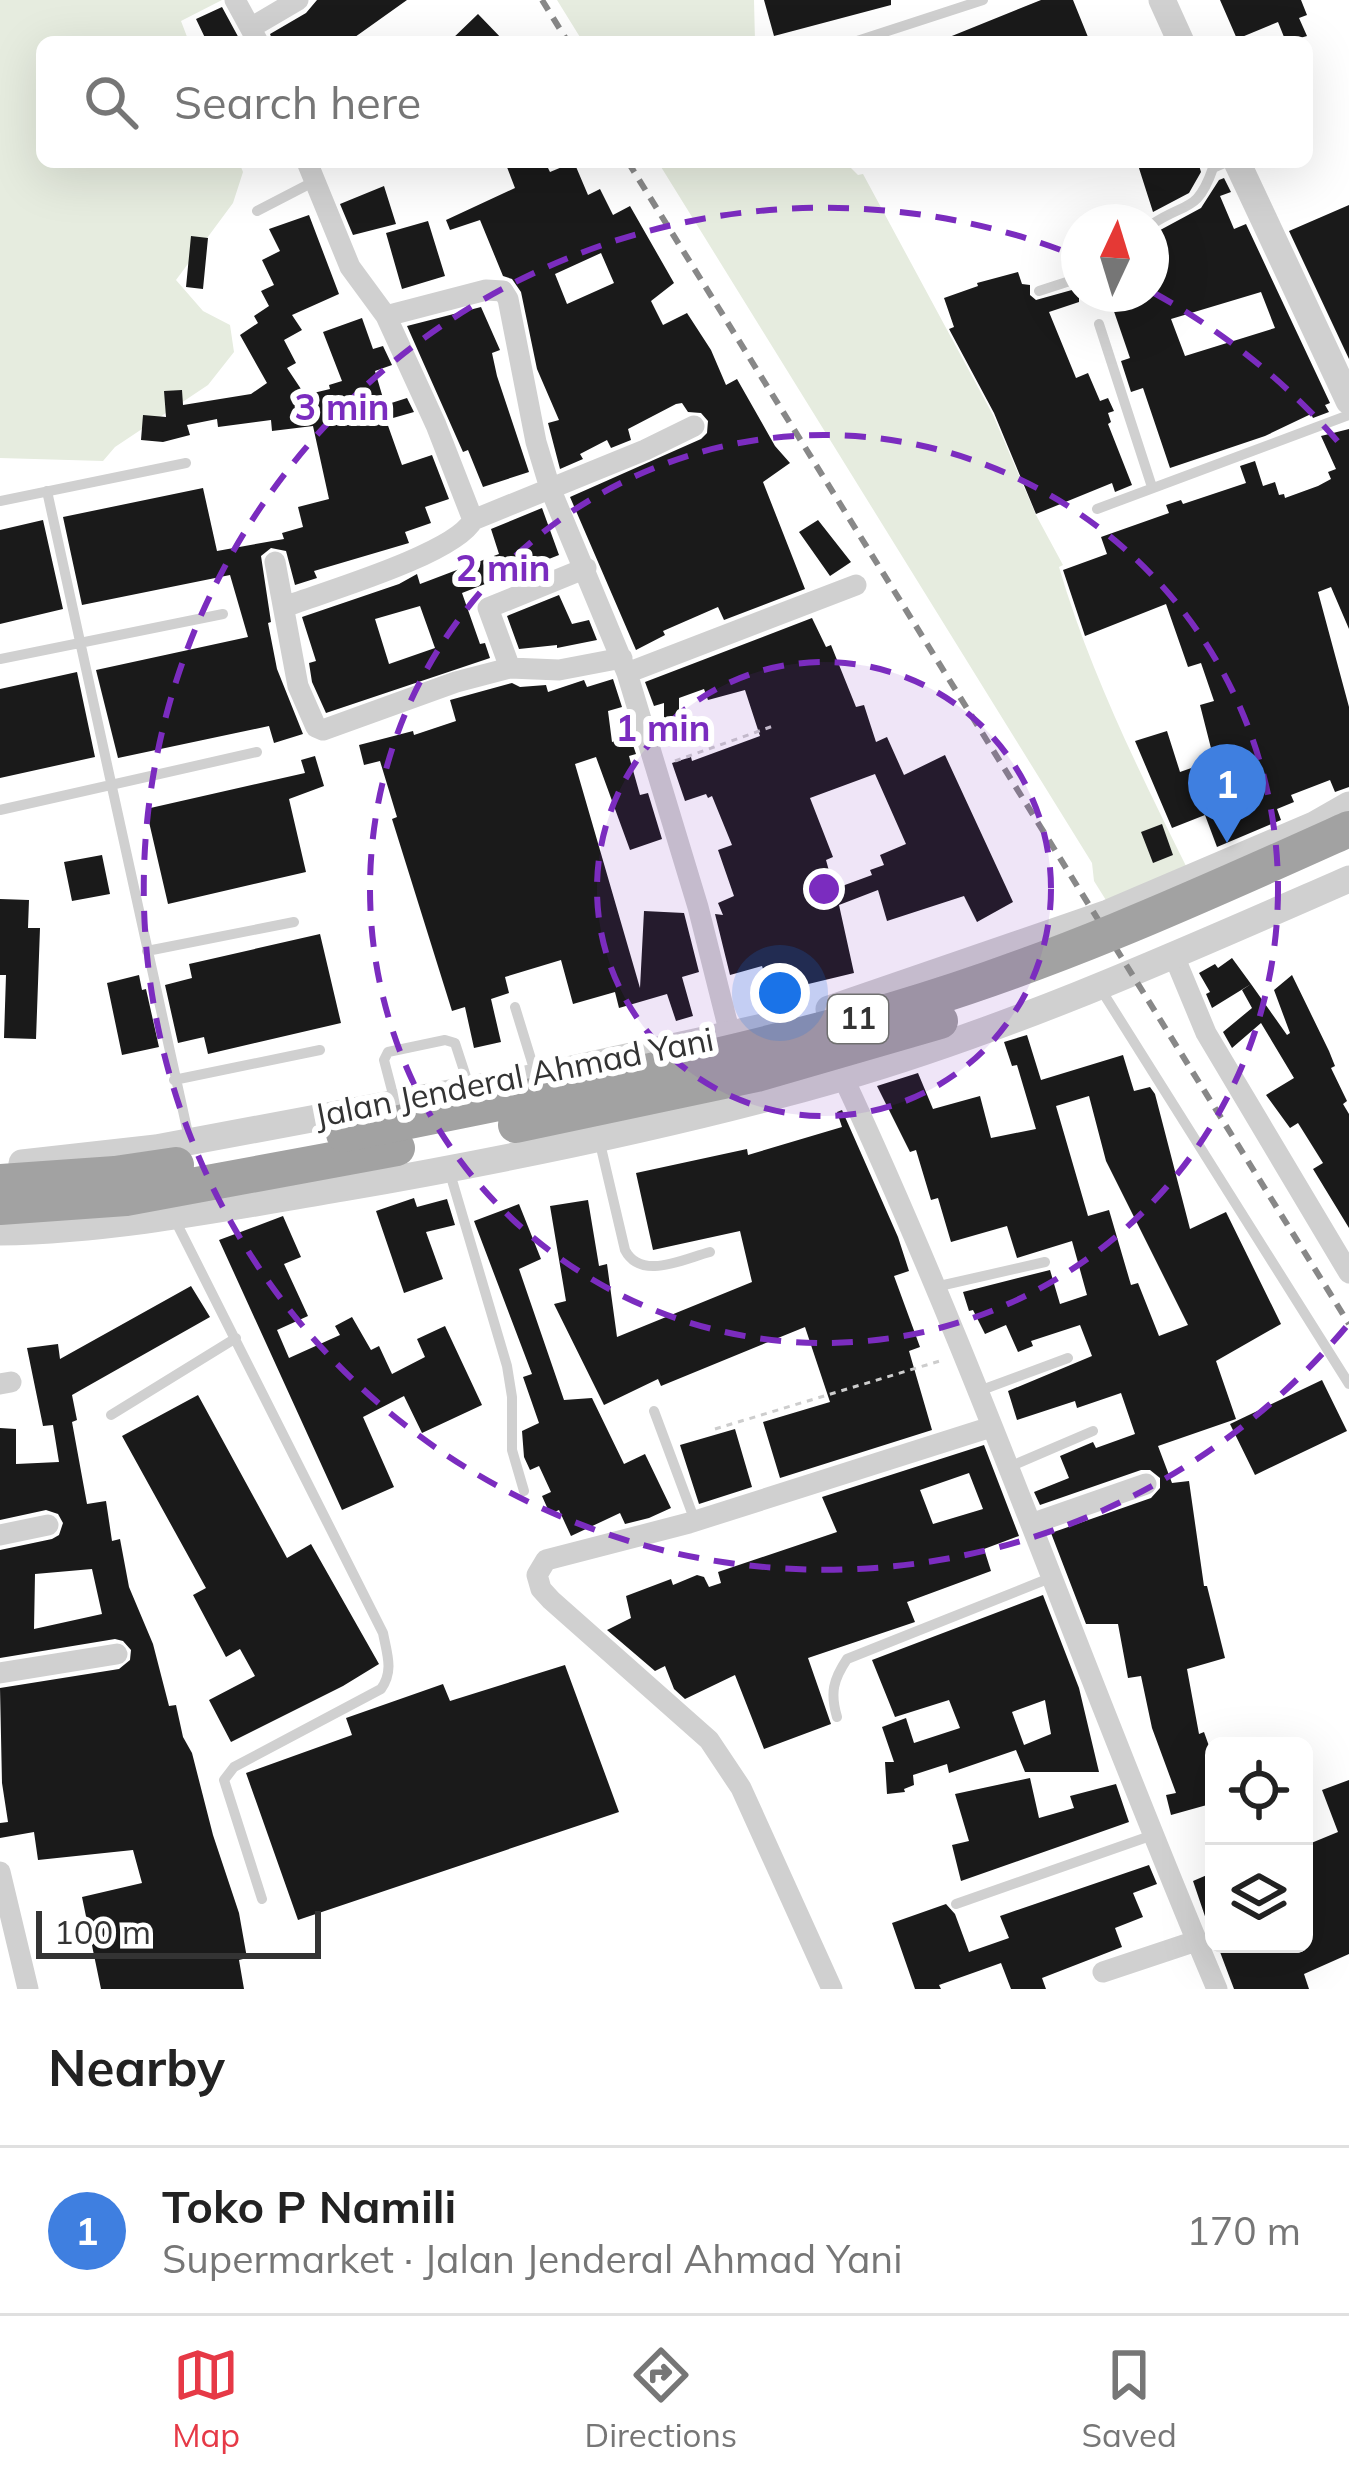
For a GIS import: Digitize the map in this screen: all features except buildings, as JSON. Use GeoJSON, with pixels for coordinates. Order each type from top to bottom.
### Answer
{"type":"FeatureCollection","features":[{"type":"Feature","properties":{"kind":"highway","name":"Jalan Jenderal Ahmad Yani"},"geometry":{"type":"LineString","coordinates":[[0,1182],[116,1174],[628,1077],[758,1047],[897,1009],[1082,945],[1332,827]]}},
{"type":"Feature","properties":{"kind":"highway","name":"Jalan Jenderal Ahmad Yani"},"geometry":{"type":"LineString","coordinates":[[0,1207],[126,1198],[182,1159],[653,1097],[890,1037],[1095,966],[1349,856]]}},
{"type":"Feature","properties":{"kind":"street"},"geometry":{"type":"LineString","coordinates":[[235,0],[255,34],[298,0]]}},
{"type":"Feature","properties":{"kind":"street"},"geometry":{"type":"LineString","coordinates":[[1162,0],[1178,36]]}},
{"type":"Feature","properties":{"kind":"street"},"geometry":{"type":"LineString","coordinates":[[1240,168],[1349,401]]}},
{"type":"Feature","properties":{"kind":"street"},"geometry":{"type":"LineString","coordinates":[[310,172],[350,267],[386,316],[473,520]]}},
{"type":"Feature","properties":{"kind":"street"},"geometry":{"type":"LineString","coordinates":[[386,316],[486,290],[503,291],[550,488],[624,665],[730,1034]]}},
{"type":"Feature","properties":{"kind":"street"},"geometry":{"type":"LineString","coordinates":[[284,607],[430,552],[464,534],[473,520],[694,426]]}},
{"type":"Feature","properties":{"kind":"street"},"geometry":{"type":"LineString","coordinates":[[275,562],[298,686],[316,727],[323,730],[456,682],[510,668],[624,665],[856,585]]}},
{"type":"Feature","properties":{"kind":"street"},"geometry":{"type":"LineString","coordinates":[[510,668],[488,608],[586,568]]}},
{"type":"Feature","properties":{"kind":"street","name":"Jalan Jenderal Ahmad Yani"},"geometry":{"type":"LineString","coordinates":[[0,1232],[182,1159],[395,1102],[536,1077],[863,1000],[1332,827],[1349,805]]}},
{"type":"Feature","properties":{"kind":"street"},"geometry":{"type":"LineString","coordinates":[[1332,827],[1300,851],[1306,867],[1323,878],[1349,879]]}},
{"type":"Feature","properties":{"kind":"street","name":"Jalan Jenderal Ahmad Yani"},"geometry":{"type":"LineString","coordinates":[[0,1164],[112,1155],[449,1170],[721,1110],[843,1077],[1100,988],[1349,879]]}},
{"type":"Feature","properties":{"kind":"street"},"geometry":{"type":"LineString","coordinates":[[1174,956],[1206,1033],[1349,1273]]}},
{"type":"Feature","properties":{"kind":"street"},"geometry":{"type":"LineString","coordinates":[[863,1000],[892,1009],[902,1024],[903,1040],[892,1061]]}},
{"type":"Feature","properties":{"kind":"street"},"geometry":{"type":"LineString","coordinates":[[843,1077],[979,1390],[1217,1989]]}},
{"type":"Feature","properties":{"kind":"street"},"geometry":{"type":"LineString","coordinates":[[832,1989],[741,1787],[709,1740],[541,1589],[537,1575],[546,1560],[694,1521],[991,1427]]}},
{"type":"Feature","properties":{"kind":"street"},"geometry":{"type":"LineString","coordinates":[[1031,1524],[1146,1484]]}},
{"type":"Feature","properties":{"kind":"street"},"geometry":{"type":"LineString","coordinates":[[0,1535],[48,1525]]}},
{"type":"Feature","properties":{"kind":"street"},"geometry":{"type":"LineString","coordinates":[[0,1673],[117,1654]]}},
{"type":"Feature","properties":{"kind":"street"},"geometry":{"type":"LineString","coordinates":[[0,1871],[28,1989]]}},
{"type":"Feature","properties":{"kind":"street"},"geometry":{"type":"LineString","coordinates":[[1103,1972],[1196,1941]]}},
{"type":"Feature","properties":{"kind":"lane"},"geometry":{"type":"LineString","coordinates":[[872,36],[983,0]]}},
{"type":"Feature","properties":{"kind":"lane"},"geometry":{"type":"LineString","coordinates":[[1169,216],[1197,201],[1215,168]]}},
{"type":"Feature","properties":{"kind":"lane"},"geometry":{"type":"LineString","coordinates":[[257,211],[310,172]]}},
{"type":"Feature","properties":{"kind":"lane"},"geometry":{"type":"LineString","coordinates":[[1039,291],[1061,284]]}},
{"type":"Feature","properties":{"kind":"lane"},"geometry":{"type":"LineString","coordinates":[[1099,324],[1152,487]]}},
{"type":"Feature","properties":{"kind":"lane"},"geometry":{"type":"LineString","coordinates":[[1096,509],[1349,415]]}},
{"type":"Feature","properties":{"kind":"lane"},"geometry":{"type":"LineString","coordinates":[[0,502],[186,463]]}},
{"type":"Feature","properties":{"kind":"lane"},"geometry":{"type":"LineString","coordinates":[[47,491],[114,784],[174,1080],[182,1159],[236,1338],[383,1633],[389,1664],[380,1689],[234,1766],[224,1780],[262,1899]]}},
{"type":"Feature","properties":{"kind":"lane"},"geometry":{"type":"LineString","coordinates":[[0,658],[223,614]]}},
{"type":"Feature","properties":{"kind":"lane"},"geometry":{"type":"LineString","coordinates":[[0,811],[256,752]]}},
{"type":"Feature","properties":{"kind":"lane"},"geometry":{"type":"LineString","coordinates":[[147,951],[294,922]]}},
{"type":"Feature","properties":{"kind":"lane"},"geometry":{"type":"LineString","coordinates":[[1100,988],[1349,1384]]}},
{"type":"Feature","properties":{"kind":"lane"},"geometry":{"type":"LineString","coordinates":[[515,1007],[536,1077]]}},
{"type":"Feature","properties":{"kind":"lane"},"geometry":{"type":"LineString","coordinates":[[395,1102],[384,1060],[388,1052],[445,1040],[455,1043],[469,1089]]}},
{"type":"Feature","properties":{"kind":"lane"},"geometry":{"type":"LineString","coordinates":[[174,1080],[320,1050]]}},
{"type":"Feature","properties":{"kind":"lane"},"geometry":{"type":"LineString","coordinates":[[598,1136],[632,1263],[644,1268],[710,1252]]}},
{"type":"Feature","properties":{"kind":"lane"},"geometry":{"type":"LineString","coordinates":[[449,1170],[507,1366],[512,1450],[524,1491]]}},
{"type":"Feature","properties":{"kind":"lane"},"geometry":{"type":"LineString","coordinates":[[934,1288],[1045,1262]]}},
{"type":"Feature","properties":{"kind":"lane"},"geometry":{"type":"LineString","coordinates":[[111,1415],[236,1338]]}},
{"type":"Feature","properties":{"kind":"lane"},"geometry":{"type":"LineString","coordinates":[[979,1390],[1068,1358]]}},
{"type":"Feature","properties":{"kind":"lane"},"geometry":{"type":"LineString","coordinates":[[654,1412],[694,1521]]}},
{"type":"Feature","properties":{"kind":"lane"},"geometry":{"type":"LineString","coordinates":[[1010,1467],[1093,1431]]}},
{"type":"Feature","properties":{"kind":"lane"},"geometry":{"type":"LineString","coordinates":[[837,1718],[833,1680],[847,1659],[1050,1578]]}},
{"type":"Feature","properties":{"kind":"lane"},"geometry":{"type":"LineString","coordinates":[[956,1904],[1153,1835]]}},
{"type":"Feature","properties":{"kind":"path"},"geometry":{"type":"LineString","coordinates":[[656,768],[776,725]]}},
{"type":"Feature","properties":{"kind":"path"},"geometry":{"type":"LineString","coordinates":[[716,1429],[963,1354]]}},
{"type":"Feature","properties":{"kind":"shaded area"},"geometry":{"type":"Polygon","coordinates":[[[0,0],[222,0],[181,21],[187,36],[36,36],[36,168],[241,168],[233,203],[176,280],[203,311],[230,325],[234,352],[208,385],[115,447],[103,461],[0,458],[0,0]]]}},
{"type":"Feature","properties":{"kind":"shaded area"},"geometry":{"type":"Polygon","coordinates":[[[557,0],[754,0],[755,36],[579,36],[557,0]]]}},
{"type":"Feature","properties":{"kind":"shaded area"},"geometry":{"type":"Polygon","coordinates":[[[662,168],[851,168],[863,174],[993,415],[1063,565],[1059,567],[1071,606],[1101,684],[1189,872],[1109,905],[1094,881],[1092,863],[662,168]]]}},
{"type":"Feature","properties":{"kind":"railway"},"geometry":{"type":"LineString","coordinates":[[542,0],[564,36]]}},
{"type":"Feature","properties":{"kind":"railway"},"geometry":{"type":"LineString","coordinates":[[632,168],[1349,1324]]}},
{"type":"Feature","properties":{"kind":"place","name":"Toko P Namili"},"geometry":{"type":"Point","coordinates":[1227,843]}}]}
